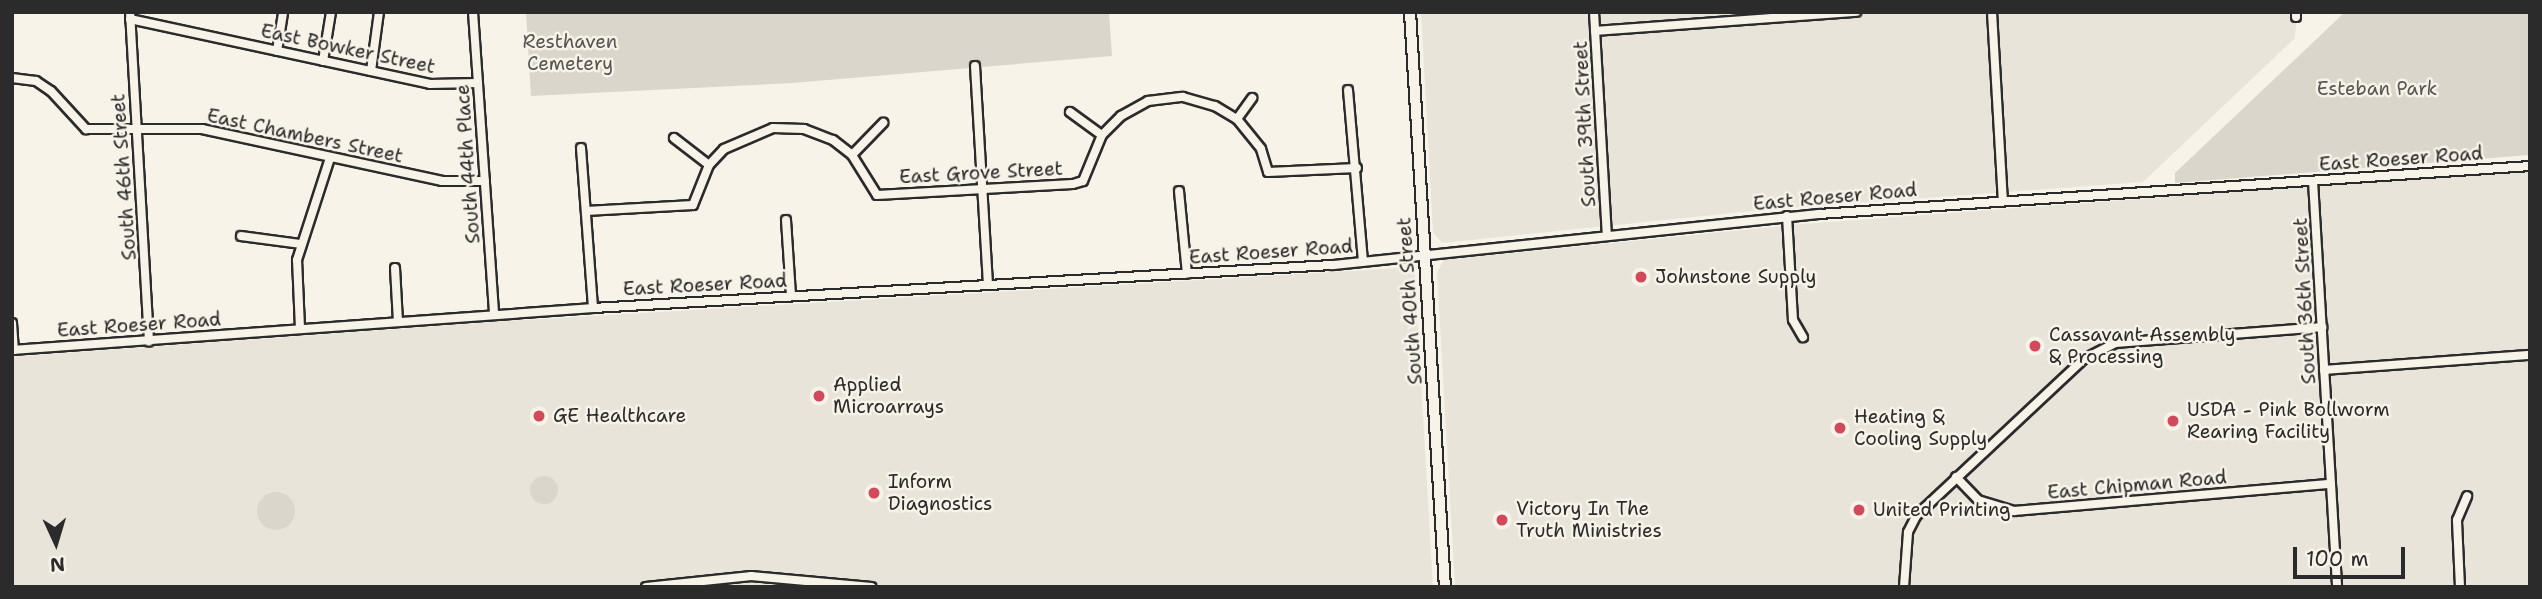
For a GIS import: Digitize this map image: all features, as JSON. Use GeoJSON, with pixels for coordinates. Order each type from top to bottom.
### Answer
{"type":"FeatureCollection","features":[{"type":"Feature","properties":{"kind":"main road","name":"South 40th Street"},"geometry":{"type":"LineString","coordinates":[[1410,12],[1445,587]]}},
{"type":"Feature","properties":{"kind":"street"},"geometry":{"type":"LineString","coordinates":[[277,51],[283,12]]}},
{"type":"Feature","properties":{"kind":"street"},"geometry":{"type":"LineString","coordinates":[[323,61],[331,12]]}},
{"type":"Feature","properties":{"kind":"street"},"geometry":{"type":"LineString","coordinates":[[371,71],[379,12]]}},
{"type":"Feature","properties":{"kind":"street","name":"South 44th Place"},"geometry":{"type":"LineString","coordinates":[[473,12],[494,314]]}},
{"type":"Feature","properties":{"kind":"street","name":"South 39th Street"},"geometry":{"type":"LineString","coordinates":[[1594,12],[1607,235]]}},
{"type":"Feature","properties":{"kind":"street"},"geometry":{"type":"LineString","coordinates":[[1595,31],[1856,12]]}},
{"type":"Feature","properties":{"kind":"street"},"geometry":{"type":"LineString","coordinates":[[1992,12],[2003,201]]}},
{"type":"Feature","properties":{"kind":"street","name":"East Bowker Street"},"geometry":{"type":"LineString","coordinates":[[131,16],[430,84],[478,83]]}},
{"type":"Feature","properties":{"kind":"street","name":"South 46th Street"},"geometry":{"type":"LineString","coordinates":[[131,16],[149,341]]}},
{"type":"Feature","properties":{"kind":"street"},"geometry":{"type":"LineString","coordinates":[[975,66],[988,285]]}},
{"type":"Feature","properties":{"kind":"street","name":"East Chambers Street"},"geometry":{"type":"LineString","coordinates":[[12,78],[36,81],[86,129],[202,129],[442,181],[485,181]]}},
{"type":"Feature","properties":{"kind":"street"},"geometry":{"type":"LineString","coordinates":[[1349,90],[1363,261]]}},
{"type":"Feature","properties":{"kind":"street","name":"East Grove Street"},"geometry":{"type":"LineString","coordinates":[[586,211],[693,205],[709,165],[744,136],[773,128],[804,129],[852,155],[877,195],[1083,181],[1102,135],[1121,116],[1148,101],[1183,97],[1215,106],[1237,119],[1261,149],[1268,172],[1357,168]]}},
{"type":"Feature","properties":{"kind":"street"},"geometry":{"type":"LineString","coordinates":[[1237,119],[1252,98]]}},
{"type":"Feature","properties":{"kind":"street"},"geometry":{"type":"LineString","coordinates":[[1070,112],[1102,135]]}},
{"type":"Feature","properties":{"kind":"street"},"geometry":{"type":"LineString","coordinates":[[852,155],[883,123]]}},
{"type":"Feature","properties":{"kind":"street"},"geometry":{"type":"LineString","coordinates":[[674,138],[709,165]]}},
{"type":"Feature","properties":{"kind":"street"},"geometry":{"type":"LineString","coordinates":[[581,148],[593,308]]}},
{"type":"Feature","properties":{"kind":"street"},"geometry":{"type":"LineString","coordinates":[[300,328],[296,275],[301,244],[330,158]]}},
{"type":"Feature","properties":{"kind":"street","name":"East Roeser Road"},"geometry":{"type":"LineString","coordinates":[[13,350],[494,314],[1187,274],[1363,261],[1787,216],[2530,166]]}},
{"type":"Feature","properties":{"kind":"street","name":"South 36th Street"},"geometry":{"type":"LineString","coordinates":[[2313,181],[2337,587]]}},
{"type":"Feature","properties":{"kind":"street"},"geometry":{"type":"LineString","coordinates":[[1179,191],[1187,274]]}},
{"type":"Feature","properties":{"kind":"street"},"geometry":{"type":"LineString","coordinates":[[1787,216],[1793,320],[1803,337]]}},
{"type":"Feature","properties":{"kind":"street"},"geometry":{"type":"LineString","coordinates":[[786,220],[791,296]]}},
{"type":"Feature","properties":{"kind":"street"},"geometry":{"type":"LineString","coordinates":[[240,236],[301,244]]}},
{"type":"Feature","properties":{"kind":"street"},"geometry":{"type":"LineString","coordinates":[[395,268],[398,321]]}},
{"type":"Feature","properties":{"kind":"street"},"geometry":{"type":"LineString","coordinates":[[12,323],[13,350]]}},
{"type":"Feature","properties":{"kind":"street"},"geometry":{"type":"LineString","coordinates":[[1904,587],[1908,533],[1916,516],[2078,364],[2113,344],[2322,327]]}},
{"type":"Feature","properties":{"kind":"street"},"geometry":{"type":"LineString","coordinates":[[2325,370],[2530,355]]}},
{"type":"Feature","properties":{"kind":"street","name":"East Chipman Road"},"geometry":{"type":"LineString","coordinates":[[1956,477],[1978,500],[2014,511],[2331,484]]}},
{"type":"Feature","properties":{"kind":"street"},"geometry":{"type":"LineString","coordinates":[[2460,587],[2457,520],[2467,496]]}},
{"type":"Feature","properties":{"kind":"street"},"geometry":{"type":"LineString","coordinates":[[646,587],[751,576],[871,587]]}},
{"type":"Feature","properties":{"kind":"shaded area"},"geometry":{"type":"Polygon","coordinates":[[[1421,12],[2297,12],[2295,38],[2143,182],[1762,210],[1442,243],[1433,232],[1421,12]]]}},
{"type":"Feature","properties":{"kind":"shaded area"},"geometry":{"type":"Polygon","coordinates":[[[2530,170],[2530,587],[1455,587],[1437,272],[1444,260],[1802,224],[2530,170]]]}},
{"type":"Feature","properties":{"kind":"shaded area"},"geometry":{"type":"Polygon","coordinates":[[[1401,268],[1413,270],[1415,277],[1433,587],[12,587],[12,357],[509,321],[1401,268]]]}},
{"type":"Feature","properties":{"kind":"green space","name":"Resthaven Cemetery"},"geometry":{"type":"Polygon","coordinates":[[[526,12],[1109,12],[1112,56],[792,83],[531,96],[526,12]]]}},
{"type":"Feature","properties":{"kind":"green space","name":"Esteban Park"},"geometry":{"type":"Polygon","coordinates":[[[2345,12],[2530,12],[2530,155],[2175,183],[2175,173],[2345,12]]]}},
{"type":"Feature","properties":{"kind":"green space"},"geometry":{"type":"Polygon","coordinates":[[[544,476],[554,480],[558,490],[554,500],[544,504],[534,500],[530,490],[534,480],[544,476]]]}},
{"type":"Feature","properties":{"kind":"green space"},"geometry":{"type":"Polygon","coordinates":[[[276,492],[290,497],[295,511],[290,525],[276,530],[262,525],[257,511],[262,497],[276,492]]]}},
{"type":"Feature","properties":{"kind":"place","name":"Johnstone Supply"},"geometry":{"type":"Point","coordinates":[1641,277]}},
{"type":"Feature","properties":{"kind":"place","name":"Cassavant Assembly & Processing"},"geometry":{"type":"Point","coordinates":[2035,346]}},
{"type":"Feature","properties":{"kind":"place","name":"Applied Microarrays"},"geometry":{"type":"Point","coordinates":[819,396]}},
{"type":"Feature","properties":{"kind":"place","name":"GE Healthcare"},"geometry":{"type":"Point","coordinates":[539,416]}},
{"type":"Feature","properties":{"kind":"place","name":"USDA - Pink Bollworm Rearing Facility"},"geometry":{"type":"Point","coordinates":[2173,421]}},
{"type":"Feature","properties":{"kind":"place","name":"Heating & Cooling Supply"},"geometry":{"type":"Point","coordinates":[1840,428]}},
{"type":"Feature","properties":{"kind":"place","name":"Inform Diagnostics"},"geometry":{"type":"Point","coordinates":[874,493]}},
{"type":"Feature","properties":{"kind":"place","name":"United Printing"},"geometry":{"type":"Point","coordinates":[1859,510]}},
{"type":"Feature","properties":{"kind":"place","name":"Victory In The Truth Ministries"},"geometry":{"type":"Point","coordinates":[1502,520]}}]}
